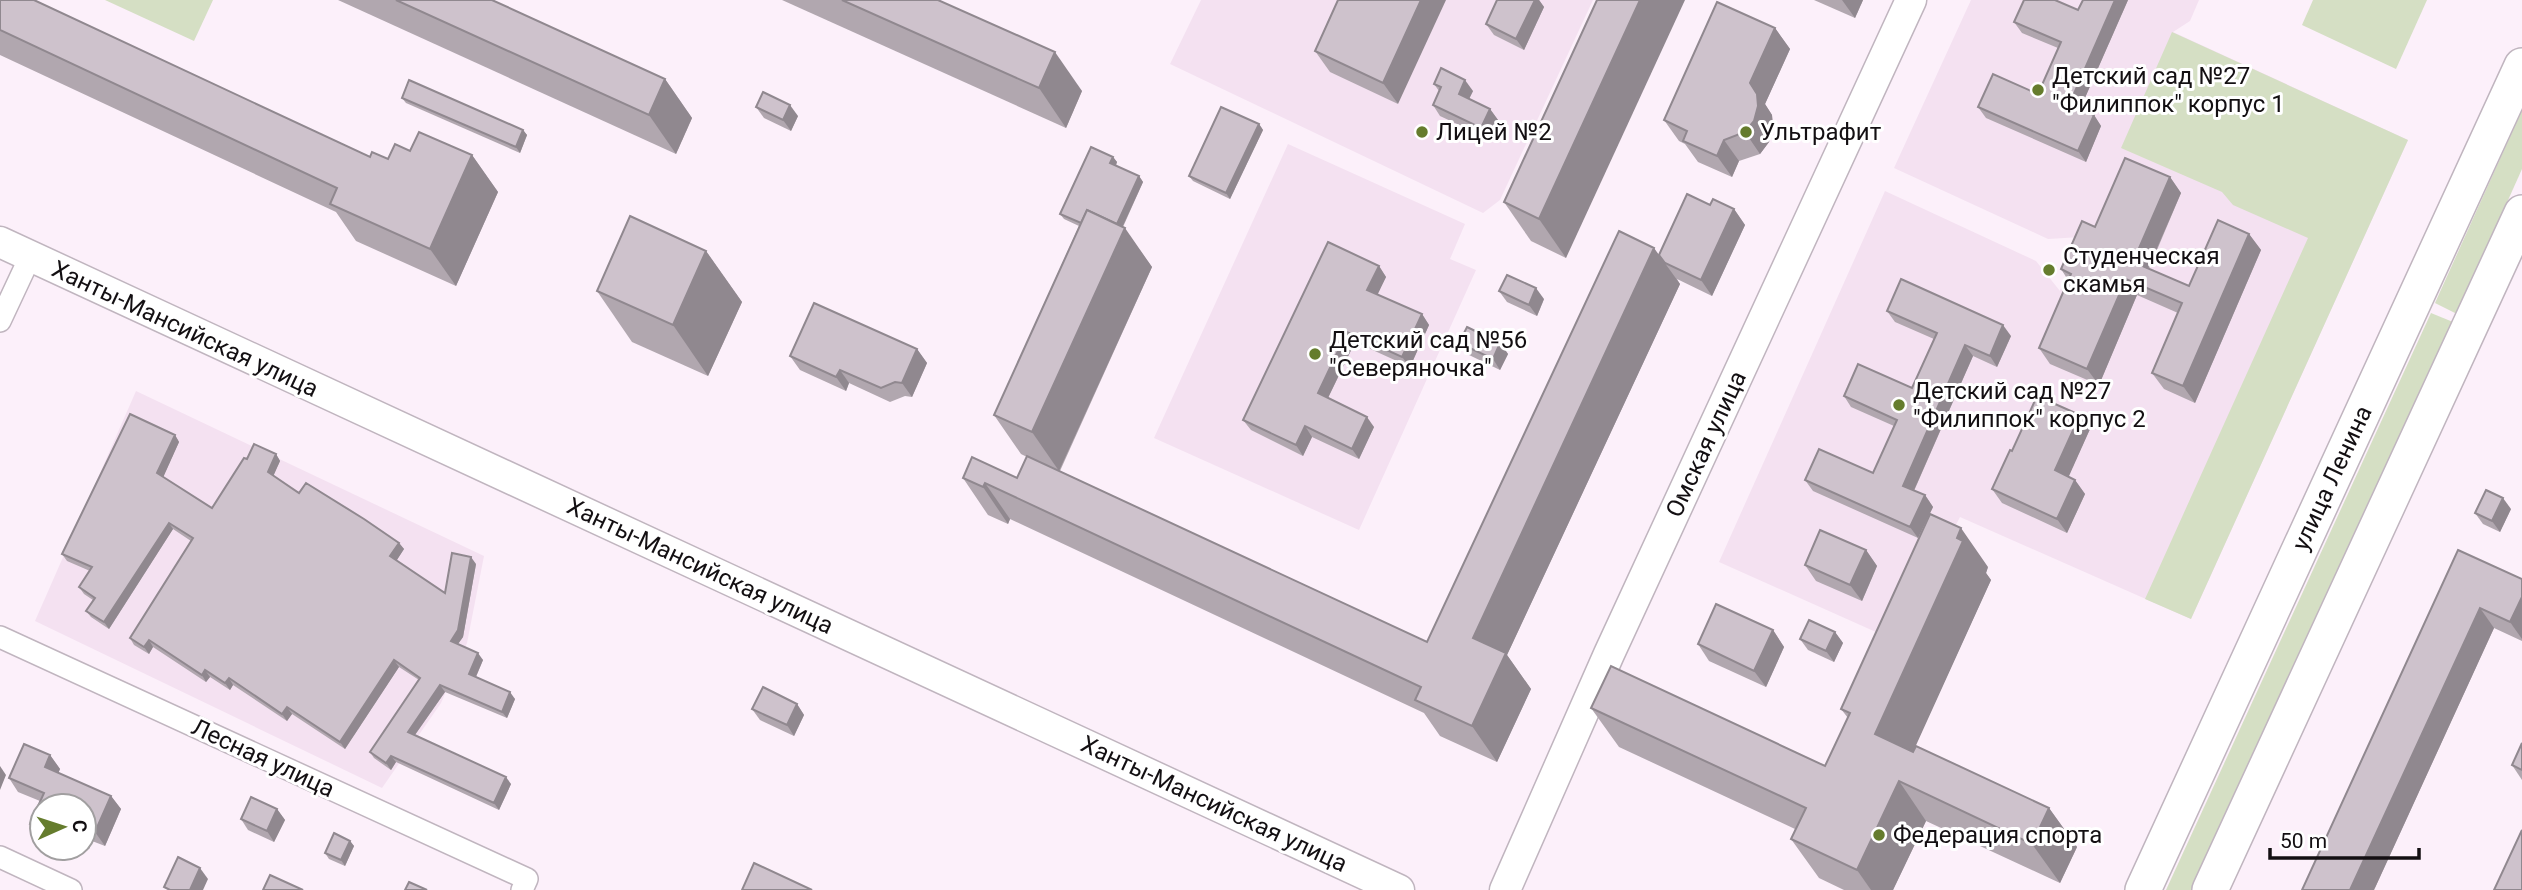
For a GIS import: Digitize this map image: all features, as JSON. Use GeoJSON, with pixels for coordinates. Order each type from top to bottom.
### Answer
{"type":"FeatureCollection","features":[{"type":"Feature","properties":{"kind":"main road","name":"Омская улица"},"geometry":{"type":"LineString","coordinates":[[1505,890],[1609,653],[1911,0]]}},
{"type":"Feature","properties":{"kind":"main road","name":"улица Ленина"},"geometry":{"type":"LineString","coordinates":[[2143,890],[2522,66]]}},
{"type":"Feature","properties":{"kind":"main road"},"geometry":{"type":"LineString","coordinates":[[2210,890],[2522,213]]}},
{"type":"Feature","properties":{"kind":"main road","name":"Ханты-Мансийская улица"},"geometry":{"type":"LineString","coordinates":[[0,243],[1399,890]]}},
{"type":"Feature","properties":{"kind":"street"},"geometry":{"type":"LineString","coordinates":[[0,321],[30,257]]}},
{"type":"Feature","properties":{"kind":"street","name":"Лесная улица"},"geometry":{"type":"LineString","coordinates":[[0,637],[525,885]]}},
{"type":"Feature","properties":{"kind":"street"},"geometry":{"type":"LineString","coordinates":[[0,857],[71,890]]}},
{"type":"Feature","properties":{"kind":"shaded area","name":"Лицей №2"},"geometry":{"type":"Polygon","coordinates":[[[1201,0],[1593,0],[1500,200],[1483,213],[1170,64],[1201,0]]]}},
{"type":"Feature","properties":{"kind":"shaded area"},"geometry":{"type":"Polygon","coordinates":[[[1971,0],[2199,0],[2190,21],[2173,32],[2408,140],[2191,619],[1960,517],[1896,641],[1719,562],[1885,191],[2036,261],[2060,291],[2081,237],[2048,239],[1894,168],[1971,0]]]}},
{"type":"Feature","properties":{"kind":"shaded area","name":"Детский сад №56 \"Северяночка\""},"geometry":{"type":"Polygon","coordinates":[[[1288,144],[1465,224],[1450,259],[1476,270],[1359,530],[1154,438],[1288,144]]]}},
{"type":"Feature","properties":{"kind":"shaded area"},"geometry":{"type":"Polygon","coordinates":[[[136,391],[484,556],[467,643],[441,703],[382,788],[35,621],[136,391]]]}},
{"type":"Feature","properties":{"kind":"green space"},"geometry":{"type":"Polygon","coordinates":[[[105,0],[213,0],[194,41],[105,0]]]}},
{"type":"Feature","properties":{"kind":"green space"},"geometry":{"type":"Polygon","coordinates":[[[2313,0],[2427,0],[2396,69],[2302,25],[2313,0]]]}},
{"type":"Feature","properties":{"kind":"green space"},"geometry":{"type":"Polygon","coordinates":[[[2172,32],[2408,140],[2191,619],[2145,599],[2308,238],[2233,205],[2222,192],[2121,148],[2172,32]]]}},
{"type":"Feature","properties":{"kind":"green space"},"geometry":{"type":"Polygon","coordinates":[[[2522,110],[2522,169],[2457,314],[2435,303],[2522,110]]]}},
{"type":"Feature","properties":{"kind":"green space"},"geometry":{"type":"Polygon","coordinates":[[[2431,313],[2453,322],[2193,890],[2166,890],[2431,313]]]}},
{"type":"Feature","properties":{"kind":"building"},"geometry":{"type":"Polygon","coordinates":[[[0,0],[34,0],[370,157],[372,152],[388,159],[395,144],[410,151],[419,132],[472,155],[430,249],[330,204],[337,188],[0,30],[0,0]]]}},
{"type":"Feature","properties":{"kind":"building"},"geometry":{"type":"Polygon","coordinates":[[[396,0],[492,0],[665,79],[649,115],[396,0]]]}},
{"type":"Feature","properties":{"kind":"building"},"geometry":{"type":"Polygon","coordinates":[[[842,0],[938,0],[1055,52],[1039,88],[842,0]]]}},
{"type":"Feature","properties":{"kind":"building"},"geometry":{"type":"Polygon","coordinates":[[[1338,0],[1421,0],[1383,83],[1315,51],[1338,0]]]}},
{"type":"Feature","properties":{"kind":"building"},"geometry":{"type":"Polygon","coordinates":[[[1497,0],[1535,0],[1516,39],[1486,24],[1497,0]]]}},
{"type":"Feature","properties":{"kind":"building"},"geometry":{"type":"Polygon","coordinates":[[[1597,0],[1640,0],[1539,219],[1504,202],[1597,0]]]}},
{"type":"Feature","properties":{"kind":"building"},"geometry":{"type":"Polygon","coordinates":[[[2024,0],[2055,0],[2078,10],[2083,0],[2115,0],[2069,105],[2094,115],[2078,151],[1978,107],[1993,74],[2038,94],[2061,42],[2014,22],[2024,0]]]}},
{"type":"Feature","properties":{"kind":"building"},"geometry":{"type":"Polygon","coordinates":[[[1717,2],[1775,28],[1750,83],[1757,94],[1758,106],[1754,121],[1745,132],[1724,140],[1717,156],[1683,141],[1687,131],[1664,120],[1717,2]]]}},
{"type":"Feature","properties":{"kind":"building"},"geometry":{"type":"Polygon","coordinates":[[[1441,68],[1465,80],[1459,94],[1490,109],[1481,128],[1433,105],[1441,87],[1434,84],[1441,68]]]}},
{"type":"Feature","properties":{"kind":"building"},"geometry":{"type":"Polygon","coordinates":[[[409,80],[523,130],[516,147],[402,98],[409,80]]]}},
{"type":"Feature","properties":{"kind":"building"},"geometry":{"type":"Polygon","coordinates":[[[763,92],[790,105],[783,120],[756,107],[763,92]]]}},
{"type":"Feature","properties":{"kind":"building"},"geometry":{"type":"Polygon","coordinates":[[[1221,107],[1259,124],[1226,193],[1189,176],[1221,107]]]}},
{"type":"Feature","properties":{"kind":"building"},"geometry":{"type":"Polygon","coordinates":[[[1091,147],[1113,157],[1110,163],[1139,176],[1117,224],[1087,210],[1081,223],[1060,214],[1091,147]]]}},
{"type":"Feature","properties":{"kind":"building"},"geometry":{"type":"Polygon","coordinates":[[[2125,158],[2170,177],[2133,262],[2189,286],[2218,220],[2249,234],[2183,386],[2152,373],[2182,303],[2126,279],[2087,369],[2039,348],[2071,274],[2061,269],[2082,221],[2095,227],[2125,158]]]}},
{"type":"Feature","properties":{"kind":"building"},"geometry":{"type":"Polygon","coordinates":[[[1687,194],[1710,205],[1713,199],[1734,209],[1701,280],[1665,263],[1659,255],[1687,194]]]}},
{"type":"Feature","properties":{"kind":"building"},"geometry":{"type":"Polygon","coordinates":[[[1087,210],[1125,228],[1032,432],[994,415],[1087,210]]]}},
{"type":"Feature","properties":{"kind":"building"},"geometry":{"type":"Polygon","coordinates":[[[630,216],[706,251],[673,325],[597,291],[630,216]]]}},
{"type":"Feature","properties":{"kind":"building"},"geometry":{"type":"Polygon","coordinates":[[[1619,231],[1654,248],[1473,638],[1506,653],[1472,726],[1415,700],[1421,687],[985,483],[983,487],[963,478],[972,457],[1017,478],[1027,456],[1427,642],[1619,231]]]}},
{"type":"Feature","properties":{"kind":"building"},"geometry":{"type":"Polygon","coordinates":[[[1328,242],[1379,266],[1367,290],[1422,314],[1402,357],[1347,332],[1318,393],[1367,417],[1352,449],[1305,426],[1296,445],[1243,420],[1328,242]]]}},
{"type":"Feature","properties":{"kind":"building"},"geometry":{"type":"Polygon","coordinates":[[[1507,275],[1536,288],[1529,305],[1499,291],[1507,275]]]}},
{"type":"Feature","properties":{"kind":"building"},"geometry":{"type":"Polygon","coordinates":[[[1901,279],[2003,325],[1990,356],[1965,345],[1903,486],[1925,495],[1910,527],[1805,480],[1819,449],[1873,473],[1897,420],[1844,396],[1858,364],[1912,388],[1937,333],[1887,311],[1901,279]]]}},
{"type":"Feature","properties":{"kind":"building"},"geometry":{"type":"Polygon","coordinates":[[[814,303],[917,349],[902,383],[895,382],[881,388],[840,370],[836,377],[790,356],[814,303]]]}},
{"type":"Feature","properties":{"kind":"building"},"geometry":{"type":"Polygon","coordinates":[[[1467,327],[1500,343],[1493,359],[1459,343],[1467,327]]]}},
{"type":"Feature","properties":{"kind":"building"},"geometry":{"type":"Polygon","coordinates":[[[2037,396],[2080,415],[2055,470],[2075,480],[2057,519],[1992,489],[2037,396]]]}},
{"type":"Feature","properties":{"kind":"building"},"geometry":{"type":"Polygon","coordinates":[[[130,414],[175,435],[157,473],[212,508],[244,458],[247,459],[254,444],[276,454],[268,472],[299,493],[306,483],[364,519],[399,543],[390,556],[445,593],[452,553],[471,557],[458,630],[451,641],[478,653],[469,674],[510,692],[502,712],[440,685],[408,732],[506,777],[494,803],[391,756],[386,763],[370,752],[420,678],[394,660],[340,742],[287,707],[282,714],[229,678],[225,683],[205,670],[202,675],[149,640],[144,647],[130,638],[193,538],[169,523],[104,622],[86,611],[95,598],[79,587],[92,567],[62,554],[130,414]]]}},
{"type":"Feature","properties":{"kind":"building"},"geometry":{"type":"Polygon","coordinates":[[[2486,490],[2503,498],[2492,521],[2475,513],[2486,490]]]}},
{"type":"Feature","properties":{"kind":"building"},"geometry":{"type":"Polygon","coordinates":[[[1930,514],[1961,528],[1957,538],[1963,541],[1875,734],[1913,752],[1916,746],[2049,808],[2032,844],[1899,781],[1857,870],[1791,839],[1806,808],[1591,708],[1611,666],[1825,766],[1850,713],[1841,709],[1930,514]]]}},
{"type":"Feature","properties":{"kind":"building"},"geometry":{"type":"Polygon","coordinates":[[[1820,530],[1866,550],[1850,585],[1805,565],[1820,530]]]}},
{"type":"Feature","properties":{"kind":"building"},"geometry":{"type":"Polygon","coordinates":[[[2458,550],[2522,579],[2522,597],[2510,622],[2480,608],[2350,890],[2302,890],[2458,550]]]}},
{"type":"Feature","properties":{"kind":"building"},"geometry":{"type":"Polygon","coordinates":[[[1716,604],[1773,630],[1754,671],[1698,644],[1716,604]]]}},
{"type":"Feature","properties":{"kind":"building"},"geometry":{"type":"Polygon","coordinates":[[[1809,620],[1835,632],[1826,651],[1800,639],[1809,620]]]}},
{"type":"Feature","properties":{"kind":"building"},"geometry":{"type":"Polygon","coordinates":[[[763,687],[797,704],[787,725],[752,709],[763,687]]]}},
{"type":"Feature","properties":{"kind":"building"},"geometry":{"type":"Polygon","coordinates":[[[2522,743],[2522,770],[2512,765],[2522,743]]]}},
{"type":"Feature","properties":{"kind":"building"},"geometry":{"type":"Polygon","coordinates":[[[24,744],[50,755],[45,767],[111,796],[98,825],[98,792],[42,792],[9,778],[24,744]]]}},
{"type":"Feature","properties":{"kind":"building"},"geometry":{"type":"Polygon","coordinates":[[[251,797],[277,809],[267,831],[241,819],[251,797]]]}},
{"type":"Feature","properties":{"kind":"building"},"geometry":{"type":"Polygon","coordinates":[[[2522,830],[2522,890],[2494,890],[2522,830]]]}},
{"type":"Feature","properties":{"kind":"building"},"geometry":{"type":"Polygon","coordinates":[[[334,833],[350,841],[341,860],[325,853],[334,833]]]}},
{"type":"Feature","properties":{"kind":"building"},"geometry":{"type":"Polygon","coordinates":[[[178,857],[200,868],[190,890],[170,890],[164,887],[178,857]]]}},
{"type":"Feature","properties":{"kind":"building"},"geometry":{"type":"Polygon","coordinates":[[[754,863],[812,890],[742,890],[754,863]]]}},
{"type":"Feature","properties":{"kind":"building"},"geometry":{"type":"Polygon","coordinates":[[[270,875],[303,890],[263,890],[270,875]]]}},
{"type":"Feature","properties":{"kind":"building"},"geometry":{"type":"Polygon","coordinates":[[[409,882],[427,890],[405,890],[409,882]]]}},
{"type":"Feature","properties":{"kind":"place","name":"Детский сад №27 \"Филиппок\" корпус 1"},"geometry":{"type":"Point","coordinates":[2038,90]}},
{"type":"Feature","properties":{"kind":"place","name":"Лицей №2"},"geometry":{"type":"Point","coordinates":[1422,132]}},
{"type":"Feature","properties":{"kind":"place","name":"Ультрафит"},"geometry":{"type":"Point","coordinates":[1746,132]}},
{"type":"Feature","properties":{"kind":"place","name":"Студенческая скамья"},"geometry":{"type":"Point","coordinates":[2049,270]}},
{"type":"Feature","properties":{"kind":"place","name":"Детский сад №56 \"Северяночка\""},"geometry":{"type":"Point","coordinates":[1315,354]}},
{"type":"Feature","properties":{"kind":"place","name":"Детский сад №27 \"Филиппок\" корпус 2"},"geometry":{"type":"Point","coordinates":[1899,405]}},
{"type":"Feature","properties":{"kind":"place","name":"Федерация спорта"},"geometry":{"type":"Point","coordinates":[1879,835]}}]}
